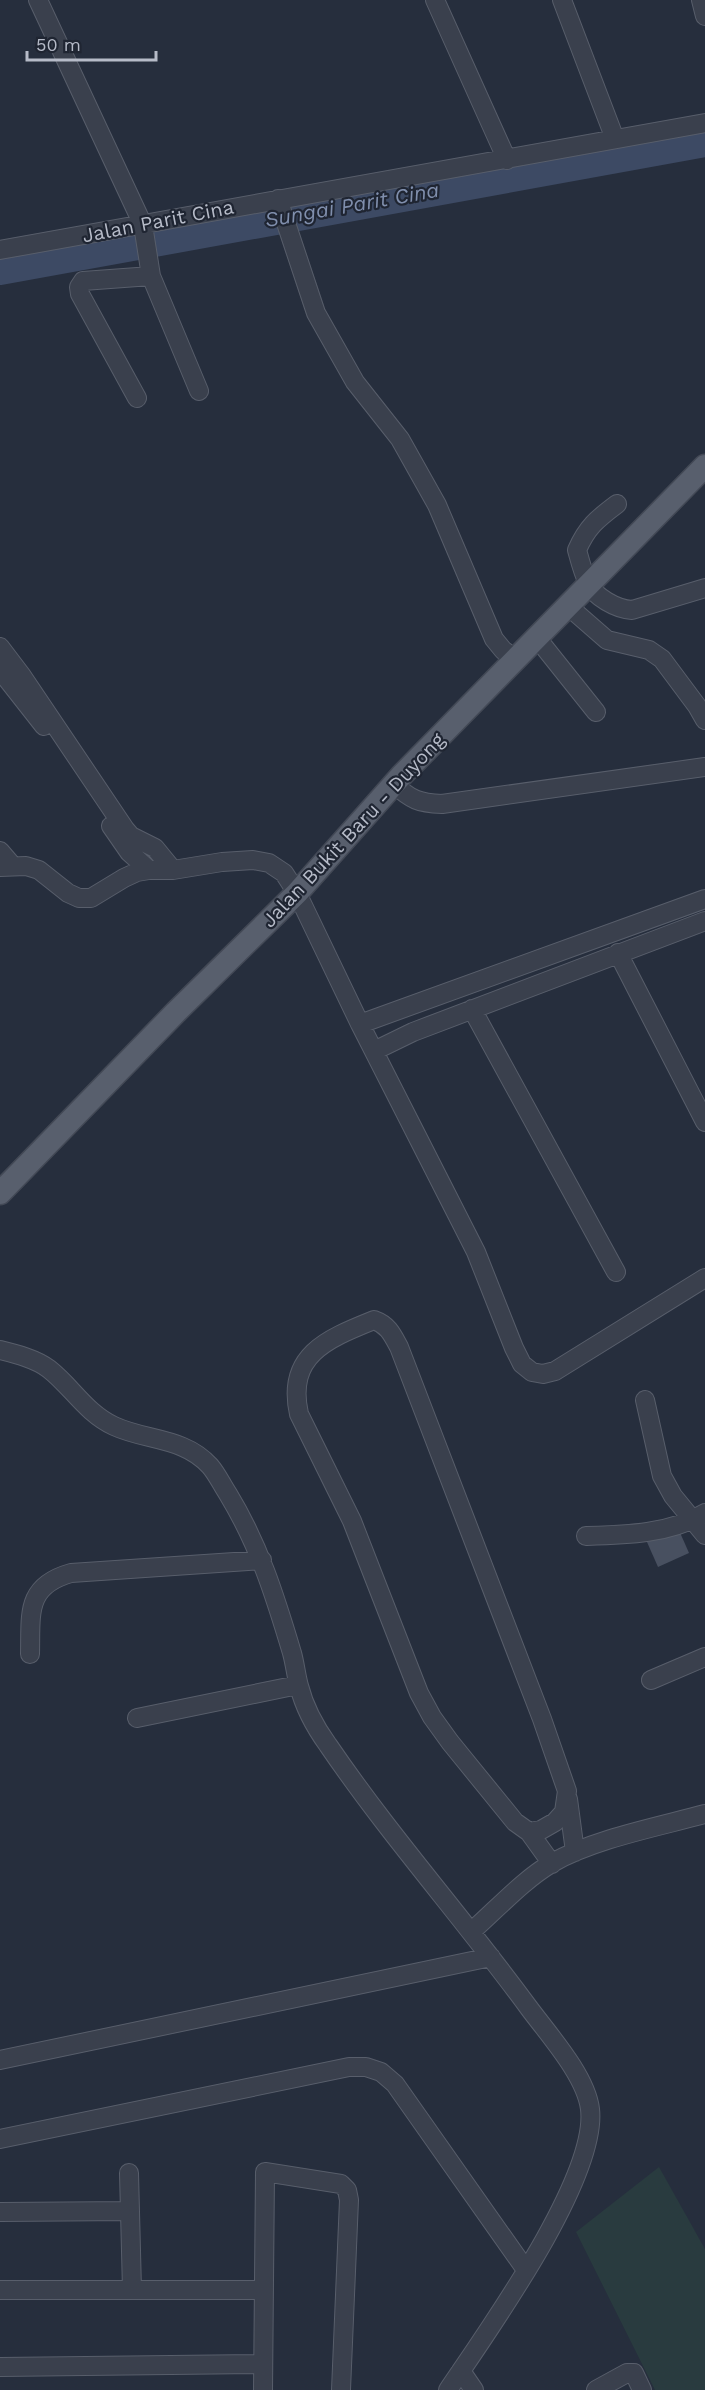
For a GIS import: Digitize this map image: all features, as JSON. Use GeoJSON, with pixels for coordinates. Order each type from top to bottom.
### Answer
{"type":"FeatureCollection","features":[{"type":"Feature","properties":{"kind":"main road","name":"Jalan Bukit Baru - Duyong"},"geometry":{"type":"LineString","coordinates":[[0,1193],[176,1012],[297,893],[394,784],[705,466]]}},
{"type":"Feature","properties":{"kind":"street"},"geometry":{"type":"LineString","coordinates":[[38,0],[145,237],[151,276],[199,391]]}},
{"type":"Feature","properties":{"kind":"street"},"geometry":{"type":"LineString","coordinates":[[435,0],[507,160]]}},
{"type":"Feature","properties":{"kind":"street"},"geometry":{"type":"LineString","coordinates":[[562,0],[615,139]]}},
{"type":"Feature","properties":{"kind":"street"},"geometry":{"type":"LineString","coordinates":[[701,0],[705,16]]}},
{"type":"Feature","properties":{"kind":"street","name":"Jalan Parit Cina"},"geometry":{"type":"LineString","coordinates":[[0,250],[145,237],[280,204],[705,123]]}},
{"type":"Feature","properties":{"kind":"street"},"geometry":{"type":"LineString","coordinates":[[280,204],[316,314],[356,382],[400,439],[436,505],[491,633],[503,650],[516,660]]}},
{"type":"Feature","properties":{"kind":"street"},"geometry":{"type":"LineString","coordinates":[[137,398],[80,294],[79,286],[84,281],[151,276]]}},
{"type":"Feature","properties":{"kind":"street"},"geometry":{"type":"LineString","coordinates":[[617,504],[585,532],[577,550],[589,585],[612,605],[632,610],[705,588]]}},
{"type":"Feature","properties":{"kind":"street"},"geometry":{"type":"LineString","coordinates":[[568,606],[606,640],[649,650],[662,659],[705,720]]}},
{"type":"Feature","properties":{"kind":"street"},"geometry":{"type":"LineString","coordinates":[[537,638],[596,712]]}},
{"type":"Feature","properties":{"kind":"street"},"geometry":{"type":"LineString","coordinates":[[0,647],[22,675],[124,829],[131,836],[155,849],[173,870]]}},
{"type":"Feature","properties":{"kind":"street"},"geometry":{"type":"LineString","coordinates":[[0,670],[48,732],[129,852],[149,870]]}},
{"type":"Feature","properties":{"kind":"street"},"geometry":{"type":"LineString","coordinates":[[394,784],[405,795],[419,802],[442,804],[705,767]]}},
{"type":"Feature","properties":{"kind":"street"},"geometry":{"type":"LineString","coordinates":[[0,851],[6,866],[26,866],[39,870],[68,893],[79,898],[91,898],[124,878],[149,870],[173,870],[222,862],[253,860],[269,863],[284,873],[297,893],[360,1024],[476,1252],[514,1348],[522,1364],[532,1372],[543,1374],[555,1371],[705,1278]]}},
{"type":"Feature","properties":{"kind":"street"},"geometry":{"type":"LineString","coordinates":[[360,1024],[705,898]]}},
{"type":"Feature","properties":{"kind":"street"},"geometry":{"type":"LineString","coordinates":[[374,1052],[413,1032],[705,921]]}},
{"type":"Feature","properties":{"kind":"street"},"geometry":{"type":"LineString","coordinates":[[618,953],[705,1122]]}},
{"type":"Feature","properties":{"kind":"street"},"geometry":{"type":"LineString","coordinates":[[472,1010],[616,1272]]}},
{"type":"Feature","properties":{"kind":"street"},"geometry":{"type":"LineString","coordinates":[[552,1863],[529,1832],[515,1822],[432,1717],[419,1693],[352,1521],[299,1414],[296,1397],[297,1379],[306,1359],[316,1349],[374,1320],[384,1324],[391,1331],[399,1347],[542,1719],[567,1791],[575,1852]]}},
{"type":"Feature","properties":{"kind":"street"},"geometry":{"type":"LineString","coordinates":[[0,1350],[28,1359],[48,1369],[101,1419],[117,1427],[175,1443],[196,1453],[212,1468],[235,1505],[262,1560],[279,1608],[295,1664],[298,1685],[306,1706],[326,1743],[414,1861],[472,1931],[578,2077],[590,2107],[589,2133],[583,2155],[555,2219],[526,2270],[448,2390]]}},
{"type":"Feature","properties":{"kind":"street"},"geometry":{"type":"LineString","coordinates":[[645,1400],[662,1476],[673,1496],[699,1516],[705,1535]]}},
{"type":"Feature","properties":{"kind":"street"},"geometry":{"type":"LineString","coordinates":[[586,1536],[671,1528],[699,1516]]}},
{"type":"Feature","properties":{"kind":"street"},"geometry":{"type":"LineString","coordinates":[[30,1654],[31,1612],[35,1597],[44,1584],[56,1577],[71,1573],[262,1560]]}},
{"type":"Feature","properties":{"kind":"street"},"geometry":{"type":"LineString","coordinates":[[651,1680],[705,1657]]}},
{"type":"Feature","properties":{"kind":"street"},"geometry":{"type":"LineString","coordinates":[[137,1718],[298,1685]]}},
{"type":"Feature","properties":{"kind":"street"},"geometry":{"type":"LineString","coordinates":[[529,1832],[541,1830],[555,1822],[564,1812],[567,1791]]}},
{"type":"Feature","properties":{"kind":"street"},"geometry":{"type":"LineString","coordinates":[[472,1931],[552,1863],[575,1852],[705,1814]]}},
{"type":"Feature","properties":{"kind":"street"},"geometry":{"type":"LineString","coordinates":[[0,2060],[491,1957]]}},
{"type":"Feature","properties":{"kind":"street"},"geometry":{"type":"LineString","coordinates":[[0,2139],[275,2081],[348,2067],[366,2067],[381,2072],[395,2084],[526,2270]]}},
{"type":"Feature","properties":{"kind":"street"},"geometry":{"type":"LineString","coordinates":[[129,2172],[132,2290]]}},
{"type":"Feature","properties":{"kind":"street"},"geometry":{"type":"LineString","coordinates":[[263,2390],[265,2172],[341,2184],[347,2190],[349,2200],[341,2390]]}},
{"type":"Feature","properties":{"kind":"street"},"geometry":{"type":"LineString","coordinates":[[0,2212],[130,2211]]}},
{"type":"Feature","properties":{"kind":"street"},"geometry":{"type":"LineString","coordinates":[[0,2290],[264,2290]]}},
{"type":"Feature","properties":{"kind":"street"},"geometry":{"type":"LineString","coordinates":[[0,2367],[263,2364]]}},
{"type":"Feature","properties":{"kind":"street"},"geometry":{"type":"LineString","coordinates":[[461,2371],[474,2390]]}},
{"type":"Feature","properties":{"kind":"street"},"geometry":{"type":"LineString","coordinates":[[596,2390],[627,2373],[634,2373],[642,2390]]}},
{"type":"Feature","properties":{"kind":"shaded area"},"geometry":{"type":"Polygon","coordinates":[[[659,2167],[705,2249],[705,2390],[655,2390],[576,2232],[659,2167]]]}},
{"type":"Feature","properties":{"kind":"building"},"geometry":{"type":"Polygon","coordinates":[[[678,1528],[689,1553],[658,1567],[647,1542],[678,1528]]]}},
{"type":"Feature","properties":{"kind":"waterway","name":"Sungai Parit Cina"},"geometry":{"type":"LineString","coordinates":[[0,269],[705,141]]}}]}
